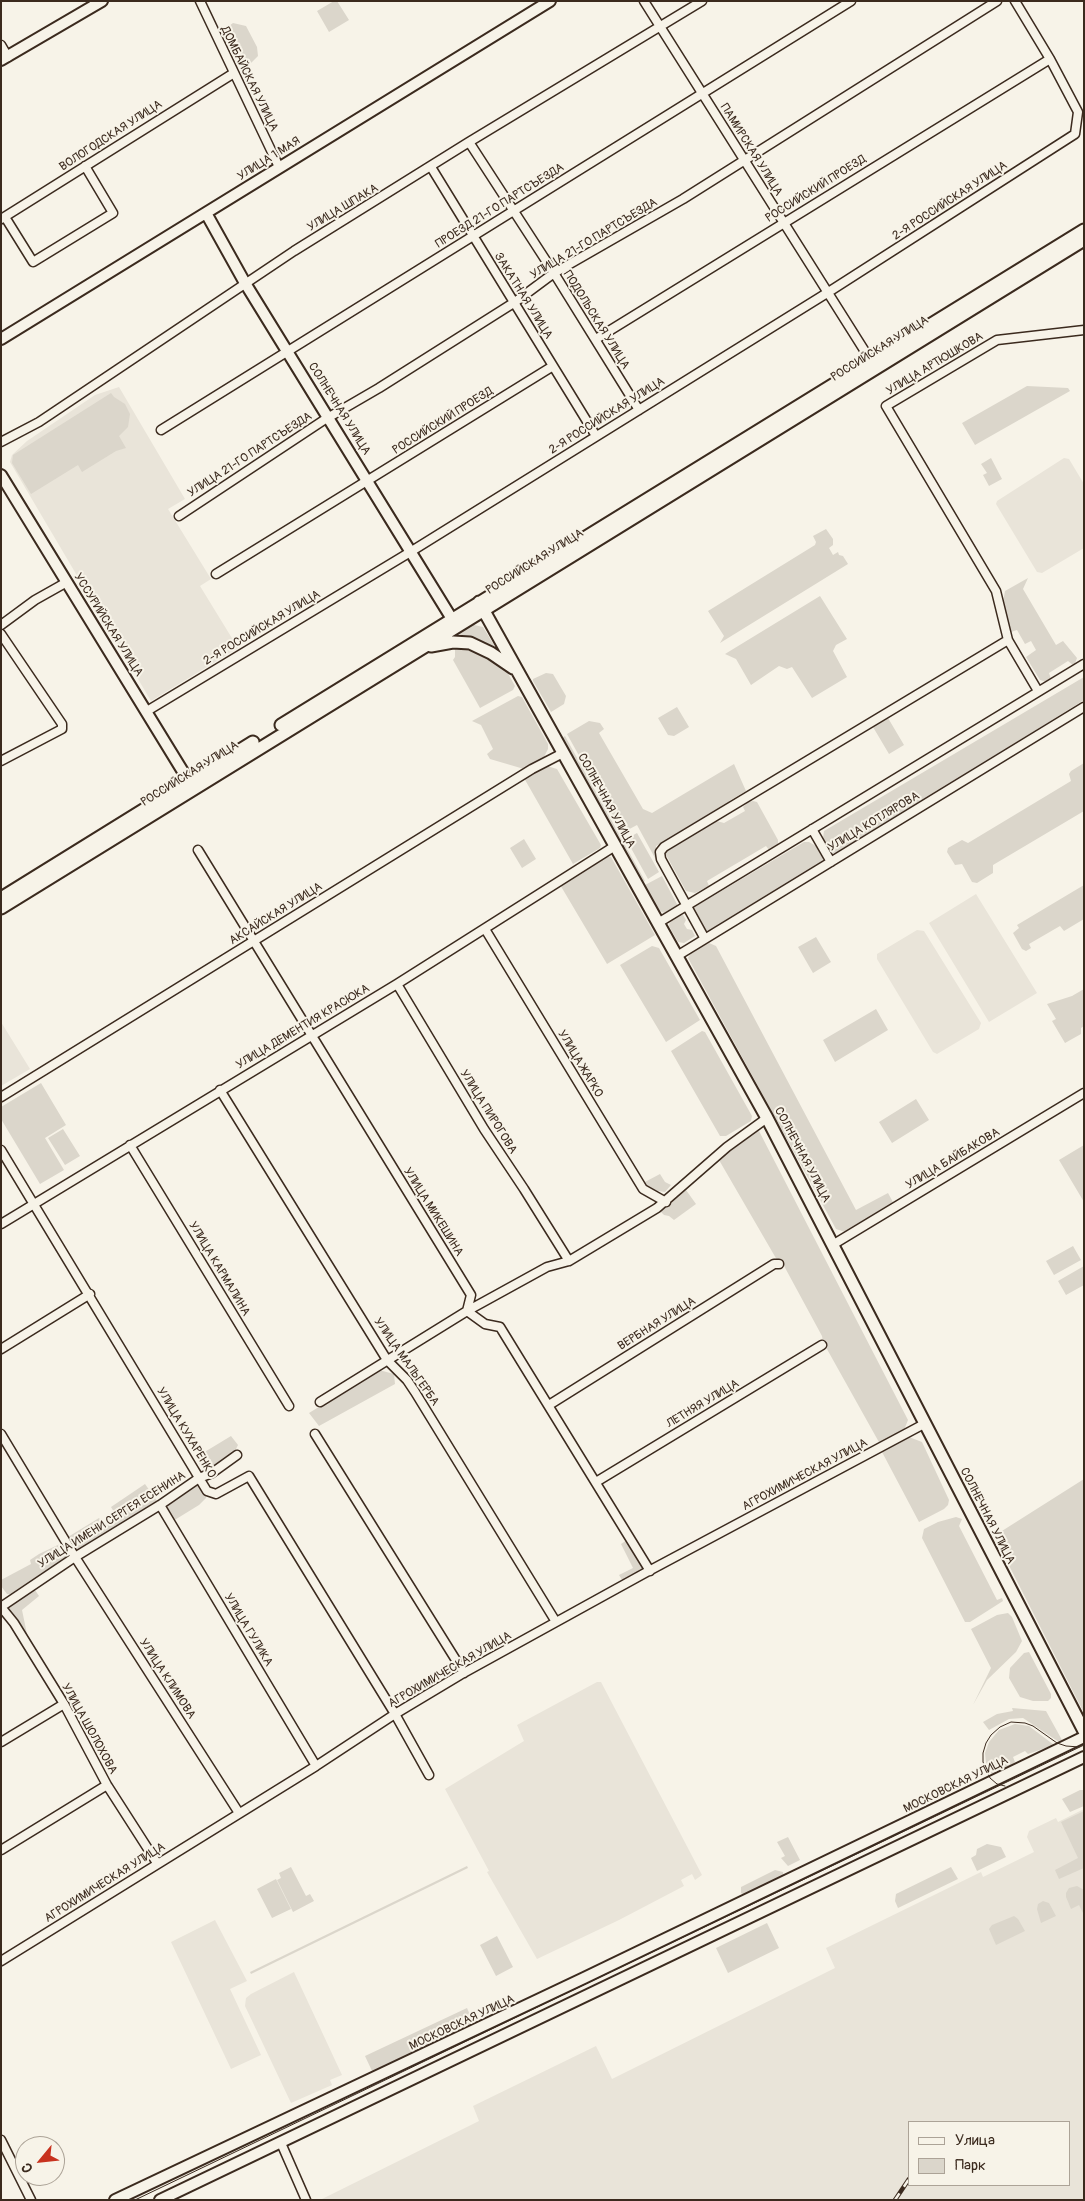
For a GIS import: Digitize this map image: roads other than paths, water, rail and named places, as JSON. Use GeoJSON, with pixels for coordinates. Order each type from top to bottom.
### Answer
{"type":"FeatureCollection","features":[{"type":"Feature","properties":{"kind":"main road","name":"РОССИЙСКАЯ УЛИЦА"},"geometry":{"type":"LineString","coordinates":[[1,898],[422,648],[481,606],[1084,230]]}},
{"type":"Feature","properties":{"kind":"main road","name":"РОССИЙСКАЯ УЛИЦА"},"geometry":{"type":"LineString","coordinates":[[1,908],[452,619],[481,606],[1084,240]]}},
{"type":"Feature","properties":{"kind":"main road","name":"СОЛНЕЧНАЯ УЛИЦА"},"geometry":{"type":"LineString","coordinates":[[481,606],[767,1118],[834,1244],[924,1424],[1084,1731]]}},
{"type":"Feature","properties":{"kind":"main road"},"geometry":{"type":"LineString","coordinates":[[422,648],[454,642],[470,643],[502,659],[518,672]]}},
{"type":"Feature","properties":{"kind":"street"},"geometry":{"type":"LineString","coordinates":[[1,45],[4,58],[102,1]]}},
{"type":"Feature","properties":{"kind":"street","name":"ДОМБАЙСКАЯ УЛИЦА"},"geometry":{"type":"LineString","coordinates":[[200,1],[279,167]]}},
{"type":"Feature","properties":{"kind":"street","name":"УЛИЦА 1 МАЯ"},"geometry":{"type":"LineString","coordinates":[[1,339],[550,1]]}},
{"type":"Feature","properties":{"kind":"street","name":"ПАМИРСКАЯ УЛИЦА"},"geometry":{"type":"LineString","coordinates":[[644,1],[871,362]]}},
{"type":"Feature","properties":{"kind":"street","name":"УЛИЦА ШПАКА"},"geometry":{"type":"LineString","coordinates":[[1,442],[39,422],[245,283],[469,142],[702,1]]}},
{"type":"Feature","properties":{"kind":"street","name":"ПРОЕЗД 21-ГО ПАРТСЪЕЗДА"},"geometry":{"type":"LineString","coordinates":[[161,430],[851,1]]}},
{"type":"Feature","properties":{"kind":"street","name":"УЛИЦА 21-ГО ПАРТСЪЕЗДА"},"geometry":{"type":"LineString","coordinates":[[179,516],[328,417],[379,388],[514,302],[554,273],[683,199],[997,1]]}},
{"type":"Feature","properties":{"kind":"street"},"geometry":{"type":"LineString","coordinates":[[1015,1],[1050,59]]}},
{"type":"Feature","properties":{"kind":"street","name":"2-Я РОССИЙСКАЯ УЛИЦА"},"geometry":{"type":"LineString","coordinates":[[146,711],[411,551],[639,410],[827,293],[1075,134],[1078,112],[1050,59]]}},
{"type":"Feature","properties":{"kind":"street","name":"РОССИЙСКИЙ ПРОЕЗД"},"geometry":{"type":"LineString","coordinates":[[596,339],[782,222],[1050,59]]}},
{"type":"Feature","properties":{"kind":"street","name":"ВОЛОГОДСКАЯ УЛИЦА"},"geometry":{"type":"LineString","coordinates":[[3,218],[234,73]]}},
{"type":"Feature","properties":{"kind":"street","name":"ПОДОЛЬСКАЯ УЛИЦА"},"geometry":{"type":"LineString","coordinates":[[469,142],[596,339],[639,410]]}},
{"type":"Feature","properties":{"kind":"street"},"geometry":{"type":"LineString","coordinates":[[3,218],[33,262],[113,213],[85,166]]}},
{"type":"Feature","properties":{"kind":"street","name":"ЗАКАТНАЯ УЛИЦА"},"geometry":{"type":"LineString","coordinates":[[431,167],[472,237],[596,436]]}},
{"type":"Feature","properties":{"kind":"street","name":"СОЛНЕЧНАЯ УЛИЦА"},"geometry":{"type":"LineString","coordinates":[[206,213],[245,283],[452,619]]}},
{"type":"Feature","properties":{"kind":"street","name":"УЛИЦА АРТЮШКОВА"},"geometry":{"type":"LineString","coordinates":[[1008,640],[996,591],[886,406],[997,340],[1084,330]]}},
{"type":"Feature","properties":{"kind":"street","name":"РОССИЙСКИЙ ПРОЕЗД"},"geometry":{"type":"LineString","coordinates":[[216,574],[368,482],[553,366]]}},
{"type":"Feature","properties":{"kind":"street","name":"УССУРИЙСКАЯ УЛИЦА"},"geometry":{"type":"LineString","coordinates":[[1,475],[4,487],[67,582],[192,785]]}},
{"type":"Feature","properties":{"kind":"street"},"geometry":{"type":"LineString","coordinates":[[1,625],[35,600],[67,582]]}},
{"type":"Feature","properties":{"kind":"street"},"geometry":{"type":"LineString","coordinates":[[1,634],[62,724],[62,729],[1,761]]}},
{"type":"Feature","properties":{"kind":"street"},"geometry":{"type":"LineString","coordinates":[[705,939],[660,859],[660,852],[664,847],[1008,640],[1038,691]]}},
{"type":"Feature","properties":{"kind":"street","name":"УЛИЦА КОТЛЯРОВА"},"geometry":{"type":"LineString","coordinates":[[658,923],[1084,664]]}},
{"type":"Feature","properties":{"kind":"street","name":"УЛИЦА КОТЛЯРОВА"},"geometry":{"type":"LineString","coordinates":[[677,956],[1084,707]]}},
{"type":"Feature","properties":{"kind":"street","name":"АКСАЙСКАЯ УЛИЦА"},"geometry":{"type":"LineString","coordinates":[[1,1097],[532,769],[563,753]]}},
{"type":"Feature","properties":{"kind":"street"},"geometry":{"type":"LineString","coordinates":[[812,829],[831,862]]}},
{"type":"Feature","properties":{"kind":"street","name":"УЛИЦА ДЕМЕНТИЯ КРАСЮКА"},"geometry":{"type":"LineString","coordinates":[[1,1224],[397,984],[615,846]]}},
{"type":"Feature","properties":{"kind":"street","name":"УЛИЦА МИКЕШИНА"},"geometry":{"type":"LineString","coordinates":[[198,850],[471,1295],[467,1311]]}},
{"type":"Feature","properties":{"kind":"street","name":"УЛИЦА ЖАРКО"},"geometry":{"type":"LineString","coordinates":[[485,928],[643,1189],[666,1202]]}},
{"type":"Feature","properties":{"kind":"street","name":"УЛИЦА ПИРОГОВА"},"geometry":{"type":"LineString","coordinates":[[397,984],[484,1129],[569,1261]]}},
{"type":"Feature","properties":{"kind":"street","name":"УЛИЦА МАЛЬГЕРБА"},"geometry":{"type":"LineString","coordinates":[[220,1090],[387,1360],[407,1380],[415,1392],[556,1622]]}},
{"type":"Feature","properties":{"kind":"street","name":"УЛИЦА БАЙБАКОВА"},"geometry":{"type":"LineString","coordinates":[[834,1244],[1084,1093]]}},
{"type":"Feature","properties":{"kind":"street"},"geometry":{"type":"LineString","coordinates":[[320,1402],[467,1311],[547,1267],[569,1261],[666,1202],[727,1147],[767,1118]]}},
{"type":"Feature","properties":{"kind":"street","name":"УЛИЦА КАРМАЛИНА"},"geometry":{"type":"LineString","coordinates":[[130,1145],[288,1406]]}},
{"type":"Feature","properties":{"kind":"street","name":"УЛИЦА КУХАРЕНКО"},"geometry":{"type":"LineString","coordinates":[[1,1150],[90,1294],[207,1491],[216,1494],[249,1476],[395,1714],[430,1775]]}},
{"type":"Feature","properties":{"kind":"street","name":"ВЕРБНАЯ УЛИЦА"},"geometry":{"type":"LineString","coordinates":[[548,1405],[774,1264],[779,1264]]}},
{"type":"Feature","properties":{"kind":"street"},"geometry":{"type":"LineString","coordinates":[[1,1349],[90,1294]]}},
{"type":"Feature","properties":{"kind":"street"},"geometry":{"type":"LineString","coordinates":[[467,1311],[485,1324],[500,1327],[650,1571]]}},
{"type":"Feature","properties":{"kind":"street","name":"ЛЕТНЯЯ УЛИЦА"},"geometry":{"type":"LineString","coordinates":[[596,1482],[822,1345]]}},
{"type":"Feature","properties":{"kind":"street","name":"АГРОХИМИЧЕСКАЯ УЛИЦА"},"geometry":{"type":"LineString","coordinates":[[1,1961],[316,1766],[395,1714],[464,1673],[924,1424]]}},
{"type":"Feature","properties":{"kind":"street","name":"УЛИЦА КЛИМОВА"},"geometry":{"type":"LineString","coordinates":[[1,1434],[75,1557],[240,1813]]}},
{"type":"Feature","properties":{"kind":"street"},"geometry":{"type":"LineString","coordinates":[[316,1434],[464,1673]]}},
{"type":"Feature","properties":{"kind":"street","name":"УЛИЦА ИМЕНИ СЕРГЕЯ ЕСЕНИНА"},"geometry":{"type":"LineString","coordinates":[[1,1607],[75,1557],[237,1455]]}},
{"type":"Feature","properties":{"kind":"street","name":"УЛИЦА ГУЛИКА"},"geometry":{"type":"LineString","coordinates":[[160,1505],[316,1766]]}},
{"type":"Feature","properties":{"kind":"street","name":"УЛИЦА ШОЛОХОВА"},"geometry":{"type":"LineString","coordinates":[[1,1607],[14,1623],[64,1704],[107,1785],[157,1863]]}},
{"type":"Feature","properties":{"kind":"street"},"geometry":{"type":"LineString","coordinates":[[1,1742],[64,1704]]}},
{"type":"Feature","properties":{"kind":"street","name":"МОСКОВСКАЯ УЛИЦА"},"geometry":{"type":"LineString","coordinates":[[115,2200],[540,1999],[1084,1737]]}},
{"type":"Feature","properties":{"kind":"street"},"geometry":{"type":"LineString","coordinates":[[160,2200],[1084,1757]]}},
{"type":"Feature","properties":{"kind":"street"},"geometry":{"type":"LineString","coordinates":[[1,1850],[107,1785]]}},
{"type":"Feature","properties":{"kind":"street"},"geometry":{"type":"LineString","coordinates":[[839,1855],[838,1865],[847,1871]]}},
{"type":"Feature","properties":{"kind":"street"},"geometry":{"type":"LineString","coordinates":[[818,1865],[826,1867],[828,1870],[826,1881]]}},
{"type":"Feature","properties":{"kind":"street"},"geometry":{"type":"LineString","coordinates":[[540,1999],[547,2015]]}},
{"type":"Feature","properties":{"kind":"street"},"geometry":{"type":"LineString","coordinates":[[303,2112],[304,2122],[311,2128]]}},
{"type":"Feature","properties":{"kind":"street"},"geometry":{"type":"LineString","coordinates":[[268,2128],[306,2200]]}},
{"type":"Feature","properties":{"kind":"street"},"geometry":{"type":"LineString","coordinates":[[1,2140],[31,2200]]}},
{"type":"Feature","properties":{"kind":"tram line"},"geometry":{"type":"LineString","coordinates":[[1005,1786],[997,1784],[990,1778],[983,1762],[986,1743],[991,1735],[1000,1727],[1011,1722],[1025,1723],[1033,1726],[1057,1743],[1079,1747]]}},
{"type":"Feature","properties":{"kind":"tram line"},"geometry":{"type":"LineString","coordinates":[[135,2200],[1084,1745]]}},
{"type":"Feature","properties":{"kind":"railway"},"geometry":{"type":"LineString","coordinates":[[895,2200],[908,2180]]}}]}
